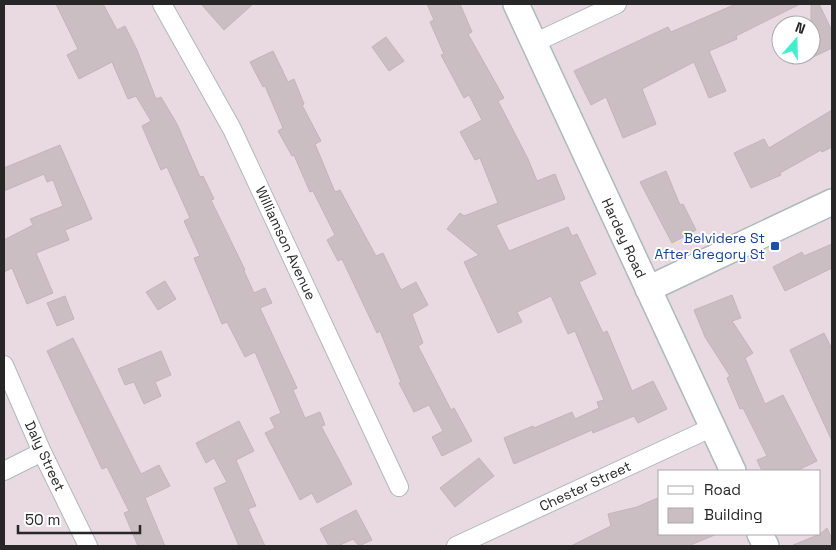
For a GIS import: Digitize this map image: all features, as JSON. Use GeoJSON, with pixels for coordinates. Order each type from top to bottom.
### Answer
{"type":"FeatureCollection","features":[{"type":"Feature","properties":{"kind":"main road","name":"Hardey Road"},"geometry":{"type":"LineString","coordinates":[[516,4],[733,470]]}},
{"type":"Feature","properties":{"kind":"main road"},"geometry":{"type":"LineString","coordinates":[[648,288],[832,202]]}},
{"type":"Feature","properties":{"kind":"street","name":"Williamson Avenue"},"geometry":{"type":"LineString","coordinates":[[162,4],[232,129],[399,488]]}},
{"type":"Feature","properties":{"kind":"street"},"geometry":{"type":"LineString","coordinates":[[534,43],[617,4]]}},
{"type":"Feature","properties":{"kind":"street","name":"Daly Street"},"geometry":{"type":"LineString","coordinates":[[4,365],[42,452],[88,546]]}},
{"type":"Feature","properties":{"kind":"street","name":"Chester Street"},"geometry":{"type":"LineString","coordinates":[[456,546],[713,427]]}},
{"type":"Feature","properties":{"kind":"street"},"geometry":{"type":"LineString","coordinates":[[4,471],[42,452]]}},
{"type":"Feature","properties":{"kind":"building"},"geometry":{"type":"Polygon","coordinates":[[[56,4],[103,4],[117,30],[125,26],[137,50],[156,99],[161,97],[177,124],[200,177],[203,176],[214,199],[211,200],[254,293],[265,288],[272,303],[260,308],[297,388],[293,390],[305,418],[320,412],[325,425],[321,426],[352,484],[317,503],[312,493],[300,500],[265,433],[275,428],[270,418],[281,413],[255,352],[245,357],[227,322],[222,324],[194,258],[200,256],[184,221],[190,218],[167,167],[161,170],[142,126],[151,121],[136,96],[128,99],[112,62],[79,79],[67,55],[78,49],[56,4]]]}},
{"type":"Feature","properties":{"kind":"building"},"geometry":{"type":"Polygon","coordinates":[[[201,4],[253,4],[224,30],[201,4]]]}},
{"type":"Feature","properties":{"kind":"building"},"geometry":{"type":"Polygon","coordinates":[[[427,4],[460,4],[472,32],[468,34],[504,98],[498,101],[528,159],[537,181],[555,174],[565,199],[496,225],[509,251],[568,227],[572,236],[577,234],[596,274],[579,282],[603,333],[607,331],[632,391],[653,381],[667,409],[638,423],[634,416],[593,433],[592,430],[514,464],[504,438],[572,412],[575,419],[599,408],[597,402],[604,400],[575,331],[568,334],[551,296],[517,312],[522,322],[498,333],[464,262],[479,255],[447,229],[460,213],[464,216],[498,203],[480,158],[475,160],[460,132],[482,120],[469,95],[464,98],[441,55],[444,54],[430,22],[434,20],[427,4]]]}},
{"type":"Feature","properties":{"kind":"building"},"geometry":{"type":"Polygon","coordinates":[[[736,4],[800,4],[778,15],[771,15],[771,18],[736,36],[737,39],[709,51],[726,91],[709,98],[694,62],[642,89],[656,124],[623,138],[606,97],[591,105],[574,71],[668,27],[671,32],[736,4]]]}},
{"type":"Feature","properties":{"kind":"building"},"geometry":{"type":"Polygon","coordinates":[[[811,4],[819,4],[832,31],[832,48],[821,53],[821,15],[811,15],[811,4]]]}},
{"type":"Feature","properties":{"kind":"building"},"geometry":{"type":"Polygon","coordinates":[[[386,37],[404,61],[389,71],[372,47],[386,37]]]}},
{"type":"Feature","properties":{"kind":"building"},"geometry":{"type":"Polygon","coordinates":[[[273,51],[288,82],[294,79],[304,104],[302,105],[321,141],[315,144],[335,192],[340,190],[376,256],[383,253],[401,290],[416,282],[428,305],[412,314],[423,343],[418,346],[451,410],[454,408],[472,441],[442,456],[432,437],[443,431],[429,405],[414,412],[399,383],[401,382],[380,331],[377,333],[342,259],[338,261],[327,240],[335,235],[313,191],[310,192],[294,155],[292,156],[278,131],[283,128],[265,86],[263,87],[250,62],[273,51]]]}},
{"type":"Feature","properties":{"kind":"building"},"geometry":{"type":"Polygon","coordinates":[[[832,110],[832,147],[822,152],[821,150],[780,173],[781,175],[751,188],[734,153],[764,139],[769,148],[832,110]]]}},
{"type":"Feature","properties":{"kind":"building"},"geometry":{"type":"Polygon","coordinates":[[[60,145],[92,219],[65,230],[69,240],[36,253],[53,293],[27,304],[12,268],[4,272],[4,240],[33,225],[30,219],[63,206],[53,180],[47,182],[44,174],[4,191],[4,168],[60,145]]]}},
{"type":"Feature","properties":{"kind":"building"},"geometry":{"type":"Polygon","coordinates":[[[666,171],[680,205],[683,204],[696,230],[672,243],[640,182],[666,171]]]}},
{"type":"Feature","properties":{"kind":"building"},"geometry":{"type":"Polygon","coordinates":[[[832,244],[832,268],[785,291],[773,267],[802,252],[804,256],[832,244]]]}},
{"type":"Feature","properties":{"kind":"building"},"geometry":{"type":"Polygon","coordinates":[[[165,281],[176,299],[158,310],[146,292],[165,281]]]}},
{"type":"Feature","properties":{"kind":"building"},"geometry":{"type":"Polygon","coordinates":[[[732,295],[741,318],[732,321],[753,353],[745,358],[765,404],[783,395],[817,461],[798,470],[762,470],[757,460],[767,456],[743,408],[740,409],[727,378],[730,376],[705,337],[694,310],[732,295]]]}},
{"type":"Feature","properties":{"kind":"building"},"geometry":{"type":"Polygon","coordinates":[[[65,296],[74,319],[57,326],[47,303],[65,296]]]}},
{"type":"Feature","properties":{"kind":"building"},"geometry":{"type":"Polygon","coordinates":[[[824,333],[832,349],[832,441],[790,350],[824,333]]]}},
{"type":"Feature","properties":{"kind":"building"},"geometry":{"type":"Polygon","coordinates":[[[73,338],[141,474],[159,465],[170,486],[145,498],[165,546],[138,546],[124,513],[129,511],[107,467],[102,469],[47,351],[73,338]]]}},
{"type":"Feature","properties":{"kind":"building"},"geometry":{"type":"Polygon","coordinates":[[[161,351],[171,375],[155,382],[161,396],[144,404],[134,382],[125,385],[118,369],[161,351]]]}},
{"type":"Feature","properties":{"kind":"building"},"geometry":{"type":"Polygon","coordinates":[[[239,421],[254,451],[236,460],[256,506],[248,509],[265,546],[239,546],[214,488],[227,482],[214,458],[206,463],[196,443],[239,421]]]}},
{"type":"Feature","properties":{"kind":"building"},"geometry":{"type":"Polygon","coordinates":[[[479,458],[494,476],[455,507],[440,488],[479,458]]]}},
{"type":"Feature","properties":{"kind":"building"},"geometry":{"type":"Polygon","coordinates":[[[658,498],[658,535],[715,535],[688,546],[571,546],[611,526],[608,514],[637,507],[658,498]]]}},
{"type":"Feature","properties":{"kind":"building"},"geometry":{"type":"Polygon","coordinates":[[[356,510],[372,540],[359,546],[353,539],[338,546],[329,546],[320,529],[356,510]]]}},
{"type":"Feature","properties":{"kind":"building"},"geometry":{"type":"Polygon","coordinates":[[[827,528],[832,539],[832,546],[791,546],[821,535],[827,528]]]}},
{"type":"Feature","properties":{"kind":"place","name":"Belvidere St After Gregory St"},"geometry":{"type":"Point","coordinates":[775,246]}}]}
